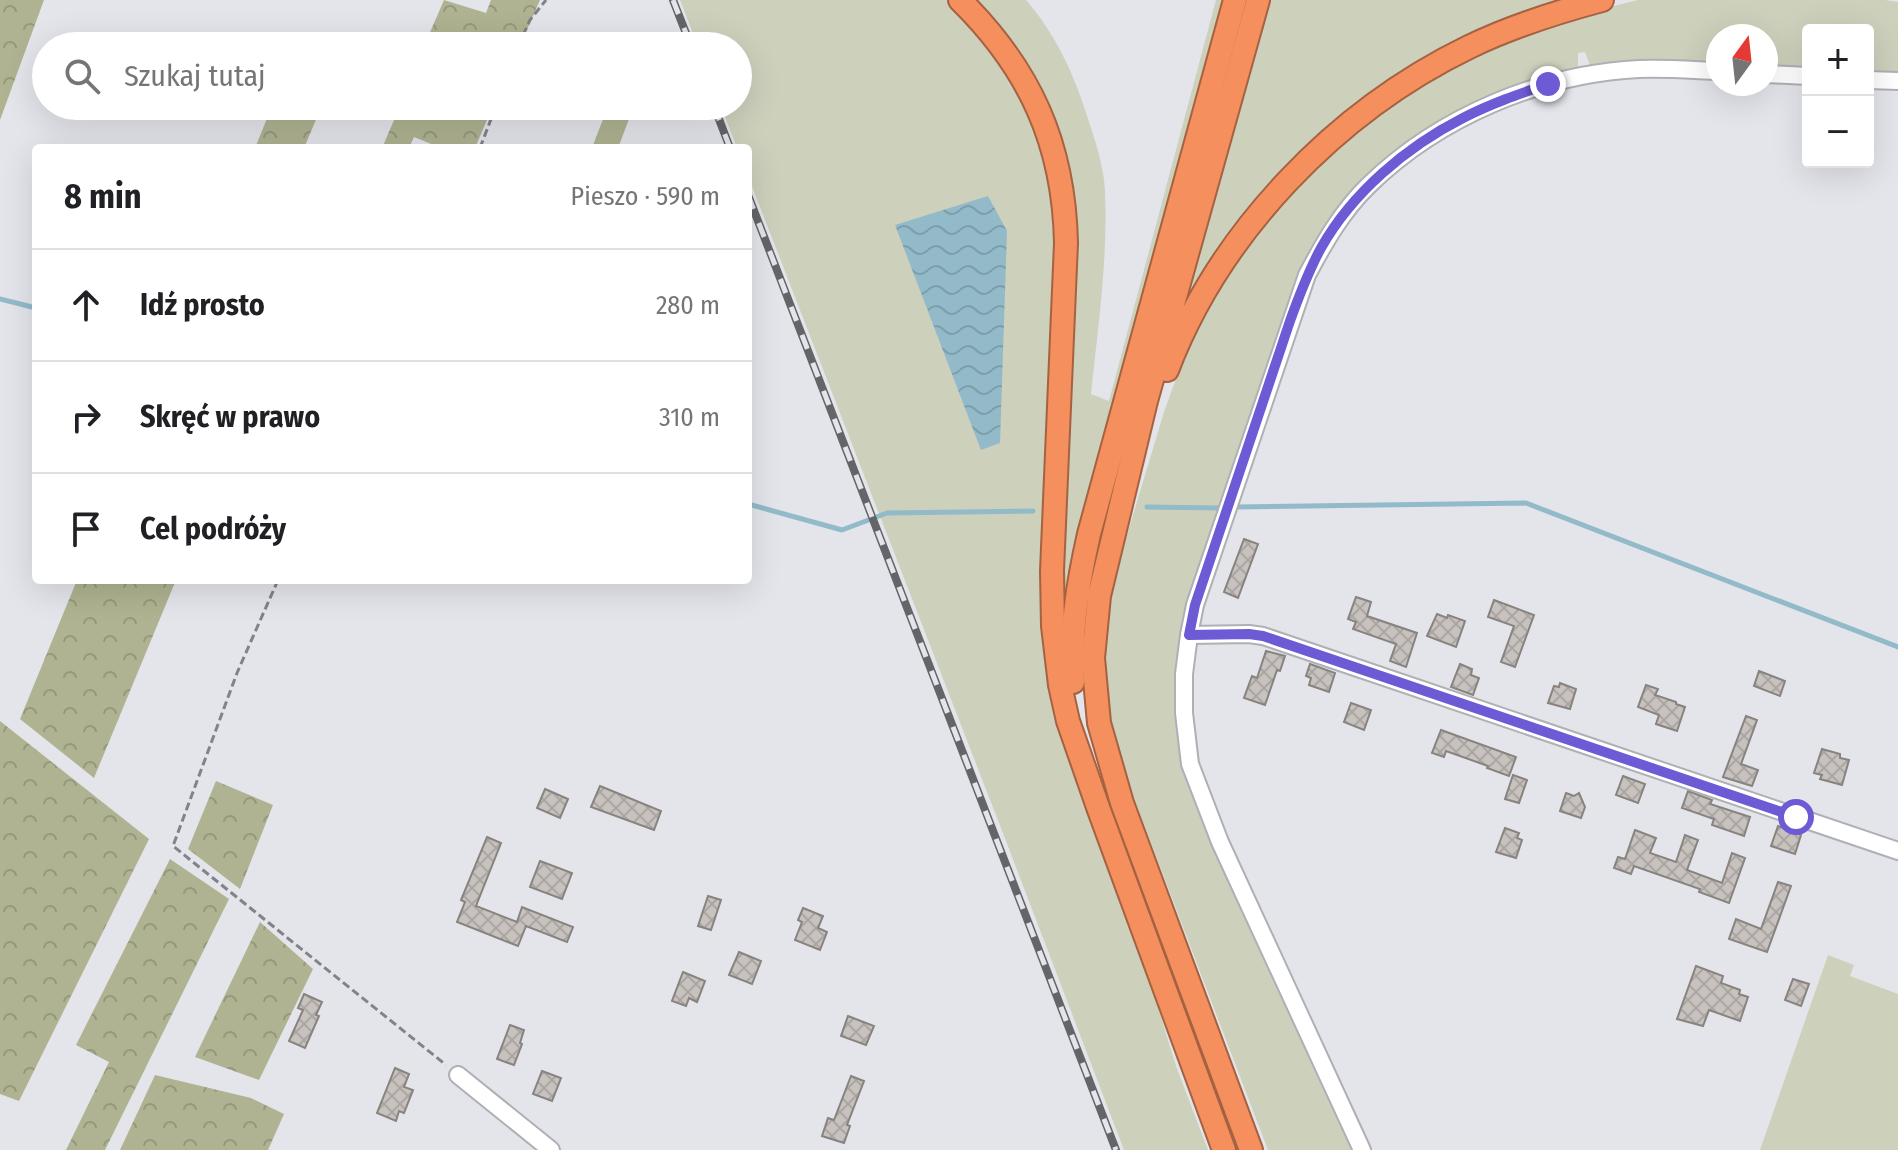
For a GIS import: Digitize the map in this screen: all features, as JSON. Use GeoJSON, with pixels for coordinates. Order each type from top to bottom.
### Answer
{"type":"FeatureCollection","features":[{"type":"Feature","properties":{"kind":"highway"},"geometry":{"type":"LineString","coordinates":[[960,0],[1001,45],[1026,84],[1049,136],[1062,193],[1065,227],[1051,598],[1060,685],[1068,721],[1104,825],[1224,1150]]}},
{"type":"Feature","properties":{"kind":"highway"},"geometry":{"type":"LineString","coordinates":[[1081,755],[1071,653],[1081,568],[1235,0]]}},
{"type":"Feature","properties":{"kind":"highway"},"geometry":{"type":"LineString","coordinates":[[1251,1150],[1122,803],[1099,723],[1093,658],[1105,566],[1146,401],[1258,0]]}},
{"type":"Feature","properties":{"kind":"highway"},"geometry":{"type":"LineString","coordinates":[[1128,480],[1171,358],[1189,321],[1240,239],[1297,172],[1333,137],[1374,104],[1433,66],[1512,28],[1602,0]]}},
{"type":"Feature","properties":{"kind":"street"},"geometry":{"type":"LineString","coordinates":[[1362,1150],[1220,842],[1190,764],[1184,674],[1195,605],[1307,275],[1342,216],[1369,186],[1429,137],[1503,100],[1548,84],[1599,73],[1638,69],[1706,71]]}},
{"type":"Feature","properties":{"kind":"street"},"geometry":{"type":"LineString","coordinates":[[1778,75],[1802,76]]}},
{"type":"Feature","properties":{"kind":"street"},"geometry":{"type":"LineString","coordinates":[[1874,80],[1898,81]]}},
{"type":"Feature","properties":{"kind":"street"},"geometry":{"type":"LineString","coordinates":[[1189,635],[1263,636],[1898,851]]}},
{"type":"Feature","properties":{"kind":"street"},"geometry":{"type":"LineString","coordinates":[[458,1075],[551,1150]]}},
{"type":"Feature","properties":{"kind":"path"},"geometry":{"type":"LineString","coordinates":[[524,32],[546,0]]}},
{"type":"Feature","properties":{"kind":"path"},"geometry":{"type":"LineString","coordinates":[[482,144],[491,120]]}},
{"type":"Feature","properties":{"kind":"path"},"geometry":{"type":"LineString","coordinates":[[276,584],[237,673],[173,846],[458,1075]]}},
{"type":"Feature","properties":{"kind":"green space"},"geometry":{"type":"Polygon","coordinates":[[[0,0],[44,0],[32,32],[0,120],[0,0]]]}},
{"type":"Feature","properties":{"kind":"green space"},"geometry":{"type":"Polygon","coordinates":[[[444,0],[486,13],[491,0],[540,0],[526,32],[430,32],[444,0]]]}},
{"type":"Feature","properties":{"kind":"green space"},"geometry":{"type":"Polygon","coordinates":[[[680,0],[947,0],[1016,81],[1043,144],[1057,236],[1043,583],[1135,933],[1176,1066],[1208,1150],[1124,1150],[752,186],[752,144],[735,144],[726,120],[752,120],[752,32],[693,32],[680,0]]]}},
{"type":"Feature","properties":{"kind":"green space"},"geometry":{"type":"Polygon","coordinates":[[[973,0],[1026,0],[1057,44],[1085,108],[1100,158],[1106,216],[1091,394],[1109,401],[1216,0],[1227,0],[1061,643],[1073,195],[973,0]]]}},
{"type":"Feature","properties":{"kind":"green space"},"geometry":{"type":"Polygon","coordinates":[[[1263,0],[1575,0],[1357,108],[1175,335],[1263,0]]]}},
{"type":"Feature","properties":{"kind":"green space"},"geometry":{"type":"Polygon","coordinates":[[[1638,0],[1898,2],[1898,77],[1874,75],[1874,24],[1802,24],[1802,72],[1778,71],[1778,24],[1706,24],[1706,68],[1593,68],[1585,52],[1578,53],[1578,69],[1495,99],[1344,201],[1335,213],[1188,615],[1182,758],[1186,778],[1195,790],[1357,1150],[1268,1150],[1130,788],[1109,721],[1104,671],[1112,585],[1164,412],[1186,351],[1240,255],[1271,214],[1357,126],[1450,65],[1561,19],[1638,0]]]}},
{"type":"Feature","properties":{"kind":"green space"},"geometry":{"type":"Polygon","coordinates":[[[266,120],[316,120],[306,144],[257,144],[266,120]]]}},
{"type":"Feature","properties":{"kind":"green space"},"geometry":{"type":"Polygon","coordinates":[[[394,120],[487,120],[477,144],[431,144],[414,137],[411,144],[384,144],[394,120]]]}},
{"type":"Feature","properties":{"kind":"green space"},"geometry":{"type":"Polygon","coordinates":[[[603,120],[629,120],[620,144],[594,144],[603,120]]]}},
{"type":"Feature","properties":{"kind":"green space"},"geometry":{"type":"Polygon","coordinates":[[[75,584],[174,584],[94,778],[20,719],[75,584]]]}},
{"type":"Feature","properties":{"kind":"green space"},"geometry":{"type":"Polygon","coordinates":[[[0,721],[149,839],[19,1101],[0,1094],[0,721]]]}},
{"type":"Feature","properties":{"kind":"green space"},"geometry":{"type":"Polygon","coordinates":[[[216,781],[273,805],[240,889],[188,849],[216,781]]]}},
{"type":"Feature","properties":{"kind":"green space"},"geometry":{"type":"Polygon","coordinates":[[[170,859],[229,899],[105,1150],[66,1150],[109,1062],[76,1045],[170,859]]]}},
{"type":"Feature","properties":{"kind":"green space"},"geometry":{"type":"Polygon","coordinates":[[[260,922],[313,969],[259,1080],[195,1057],[260,922]]]}},
{"type":"Feature","properties":{"kind":"green space"},"geometry":{"type":"Polygon","coordinates":[[[1828,955],[1854,965],[1850,976],[1898,994],[1898,1150],[1760,1150],[1828,955]]]}},
{"type":"Feature","properties":{"kind":"green space"},"geometry":{"type":"Polygon","coordinates":[[[155,1075],[251,1098],[284,1114],[268,1150],[120,1150],[155,1075]]]}},
{"type":"Feature","properties":{"kind":"water"},"geometry":{"type":"Polygon","coordinates":[[[988,196],[1007,231],[1000,443],[981,450],[895,225],[988,196]]]}},
{"type":"Feature","properties":{"kind":"building"},"geometry":{"type":"Polygon","coordinates":[[[1244,539],[1258,544],[1238,598],[1224,592],[1244,539]]]}},
{"type":"Feature","properties":{"kind":"building"},"geometry":{"type":"Polygon","coordinates":[[[1356,597],[1371,602],[1367,616],[1417,633],[1406,667],[1390,661],[1396,644],[1353,629],[1356,622],[1348,619],[1356,597]]]}},
{"type":"Feature","properties":{"kind":"building"},"geometry":{"type":"Polygon","coordinates":[[[1494,600],[1534,615],[1515,667],[1501,662],[1514,626],[1488,617],[1494,600]]]}},
{"type":"Feature","properties":{"kind":"building"},"geometry":{"type":"Polygon","coordinates":[[[1437,614],[1465,621],[1456,647],[1427,636],[1437,614]]]}},
{"type":"Feature","properties":{"kind":"building"},"geometry":{"type":"Polygon","coordinates":[[[1266,651],[1285,656],[1265,705],[1244,698],[1252,676],[1257,678],[1266,651]]]}},
{"type":"Feature","properties":{"kind":"building"},"geometry":{"type":"Polygon","coordinates":[[[1310,664],[1335,673],[1329,692],[1309,685],[1311,678],[1306,676],[1310,664]]]}},
{"type":"Feature","properties":{"kind":"building"},"geometry":{"type":"Polygon","coordinates":[[[1460,664],[1472,669],[1471,675],[1479,678],[1473,695],[1451,687],[1460,664]]]}},
{"type":"Feature","properties":{"kind":"building"},"geometry":{"type":"Polygon","coordinates":[[[1759,671],[1785,681],[1780,696],[1754,686],[1759,671]]]}},
{"type":"Feature","properties":{"kind":"building"},"geometry":{"type":"Polygon","coordinates":[[[1560,683],[1576,689],[1570,709],[1548,703],[1554,686],[1559,687],[1560,683]]]}},
{"type":"Feature","properties":{"kind":"building"},"geometry":{"type":"Polygon","coordinates":[[[1646,685],[1658,689],[1655,695],[1685,707],[1677,731],[1656,724],[1659,715],[1638,707],[1646,685]]]}},
{"type":"Feature","properties":{"kind":"building"},"geometry":{"type":"Polygon","coordinates":[[[1351,703],[1371,710],[1364,730],[1344,722],[1351,703]]]}},
{"type":"Feature","properties":{"kind":"building"},"geometry":{"type":"Polygon","coordinates":[[[1746,716],[1757,720],[1741,764],[1758,770],[1752,786],[1723,777],[1746,716]]]}},
{"type":"Feature","properties":{"kind":"building"},"geometry":{"type":"Polygon","coordinates":[[[1441,730],[1516,757],[1509,776],[1446,751],[1444,757],[1432,753],[1441,730]]]}},
{"type":"Feature","properties":{"kind":"building"},"geometry":{"type":"Polygon","coordinates":[[[1822,749],[1849,760],[1842,785],[1820,779],[1822,775],[1814,773],[1822,749]]]}},
{"type":"Feature","properties":{"kind":"building"},"geometry":{"type":"Polygon","coordinates":[[[1513,775],[1527,780],[1519,803],[1505,799],[1513,775]]]}},
{"type":"Feature","properties":{"kind":"building"},"geometry":{"type":"Polygon","coordinates":[[[1623,776],[1645,784],[1638,803],[1616,795],[1623,776]]]}},
{"type":"Feature","properties":{"kind":"building"},"geometry":{"type":"Polygon","coordinates":[[[600,786],[661,811],[654,830],[591,807],[600,786]]]}},
{"type":"Feature","properties":{"kind":"building"},"geometry":{"type":"Polygon","coordinates":[[[545,789],[568,799],[560,818],[537,808],[545,789]]]}},
{"type":"Feature","properties":{"kind":"building"},"geometry":{"type":"Polygon","coordinates":[[[1688,791],[1712,800],[1710,804],[1750,817],[1744,836],[1712,825],[1714,819],[1682,808],[1688,791]]]}},
{"type":"Feature","properties":{"kind":"building"},"geometry":{"type":"Polygon","coordinates":[[[1566,793],[1574,796],[1579,793],[1585,807],[1581,818],[1560,811],[1566,793]]]}},
{"type":"Feature","properties":{"kind":"building"},"geometry":{"type":"Polygon","coordinates":[[[1778,826],[1801,835],[1795,854],[1771,846],[1778,826]]]}},
{"type":"Feature","properties":{"kind":"building"},"geometry":{"type":"Polygon","coordinates":[[[1505,828],[1519,833],[1517,838],[1522,840],[1516,858],[1496,852],[1505,828]]]}},
{"type":"Feature","properties":{"kind":"building"},"geometry":{"type":"Polygon","coordinates":[[[1635,830],[1656,838],[1650,853],[1676,862],[1685,835],[1698,840],[1687,870],[1722,883],[1732,853],[1745,858],[1729,903],[1699,892],[1700,889],[1634,866],[1631,874],[1614,868],[1618,857],[1625,859],[1635,830]]]}},
{"type":"Feature","properties":{"kind":"building"},"geometry":{"type":"Polygon","coordinates":[[[487,837],[501,843],[476,906],[517,922],[522,907],[573,927],[567,942],[526,926],[518,946],[457,922],[465,902],[461,900],[487,837]]]}},
{"type":"Feature","properties":{"kind":"building"},"geometry":{"type":"Polygon","coordinates":[[[540,861],[572,873],[562,899],[530,887],[540,861]]]}},
{"type":"Feature","properties":{"kind":"building"},"geometry":{"type":"Polygon","coordinates":[[[1778,882],[1791,886],[1767,952],[1729,939],[1736,919],[1761,929],[1778,882]]]}},
{"type":"Feature","properties":{"kind":"building"},"geometry":{"type":"Polygon","coordinates":[[[708,896],[721,900],[711,930],[698,926],[708,896]]]}},
{"type":"Feature","properties":{"kind":"building"},"geometry":{"type":"Polygon","coordinates":[[[803,908],[823,916],[818,928],[827,932],[820,950],[795,940],[802,922],[798,920],[803,908]]]}},
{"type":"Feature","properties":{"kind":"building"},"geometry":{"type":"Polygon","coordinates":[[[739,952],[761,961],[752,984],[729,975],[739,952]]]}},
{"type":"Feature","properties":{"kind":"building"},"geometry":{"type":"Polygon","coordinates":[[[1696,966],[1723,976],[1721,983],[1740,990],[1739,994],[1748,997],[1740,1021],[1709,1010],[1703,1026],[1677,1019],[1696,966]]]}},
{"type":"Feature","properties":{"kind":"building"},"geometry":{"type":"Polygon","coordinates":[[[683,972],[705,981],[697,1002],[689,998],[686,1006],[672,1001],[683,972]]]}},
{"type":"Feature","properties":{"kind":"building"},"geometry":{"type":"Polygon","coordinates":[[[1793,979],[1809,984],[1801,1006],[1785,1000],[1793,979]]]}},
{"type":"Feature","properties":{"kind":"building"},"geometry":{"type":"Polygon","coordinates":[[[304,994],[322,1002],[305,1048],[289,1041],[303,1010],[298,1008],[304,994]]]}},
{"type":"Feature","properties":{"kind":"building"},"geometry":{"type":"Polygon","coordinates":[[[848,1016],[874,1026],[866,1045],[841,1036],[848,1016]]]}},
{"type":"Feature","properties":{"kind":"building"},"geometry":{"type":"Polygon","coordinates":[[[510,1025],[524,1030],[514,1065],[497,1059],[510,1025]]]}},
{"type":"Feature","properties":{"kind":"building"},"geometry":{"type":"Polygon","coordinates":[[[395,1068],[409,1074],[404,1087],[413,1090],[404,1113],[399,1111],[396,1121],[377,1113],[395,1068]]]}},
{"type":"Feature","properties":{"kind":"building"},"geometry":{"type":"Polygon","coordinates":[[[542,1071],[561,1078],[552,1101],[533,1094],[542,1071]]]}},
{"type":"Feature","properties":{"kind":"building"},"geometry":{"type":"Polygon","coordinates":[[[851,1076],[864,1081],[847,1125],[850,1126],[844,1143],[822,1136],[828,1118],[834,1120],[851,1076]]]}},
{"type":"Feature","properties":{"kind":"waterway"},"geometry":{"type":"LineString","coordinates":[[0,299],[32,307]]}},
{"type":"Feature","properties":{"kind":"waterway"},"geometry":{"type":"LineString","coordinates":[[1235,507],[1526,503],[1898,647]]}},
{"type":"Feature","properties":{"kind":"waterway"},"geometry":{"type":"LineString","coordinates":[[752,505],[842,530],[887,513],[1033,511]]}},
{"type":"Feature","properties":{"kind":"waterway"},"geometry":{"type":"LineString","coordinates":[[1147,507],[1220,508]]}},
{"type":"Feature","properties":{"kind":"railway"},"geometry":{"type":"LineString","coordinates":[[673,0],[686,32]]}},
{"type":"Feature","properties":{"kind":"railway"},"geometry":{"type":"LineString","coordinates":[[719,120],[728,144]]}},
{"type":"Feature","properties":{"kind":"railway"},"geometry":{"type":"LineString","coordinates":[[752,205],[1116,1150]]}},
{"type":"Feature","properties":{"kind":"route"},"geometry":{"type":"LineString","coordinates":[[1548,84],[1503,100],[1429,137],[1369,186],[1342,216],[1322,246],[1307,275],[1290,321],[1195,605],[1189,635],[1263,636],[1796,817]]}}]}
